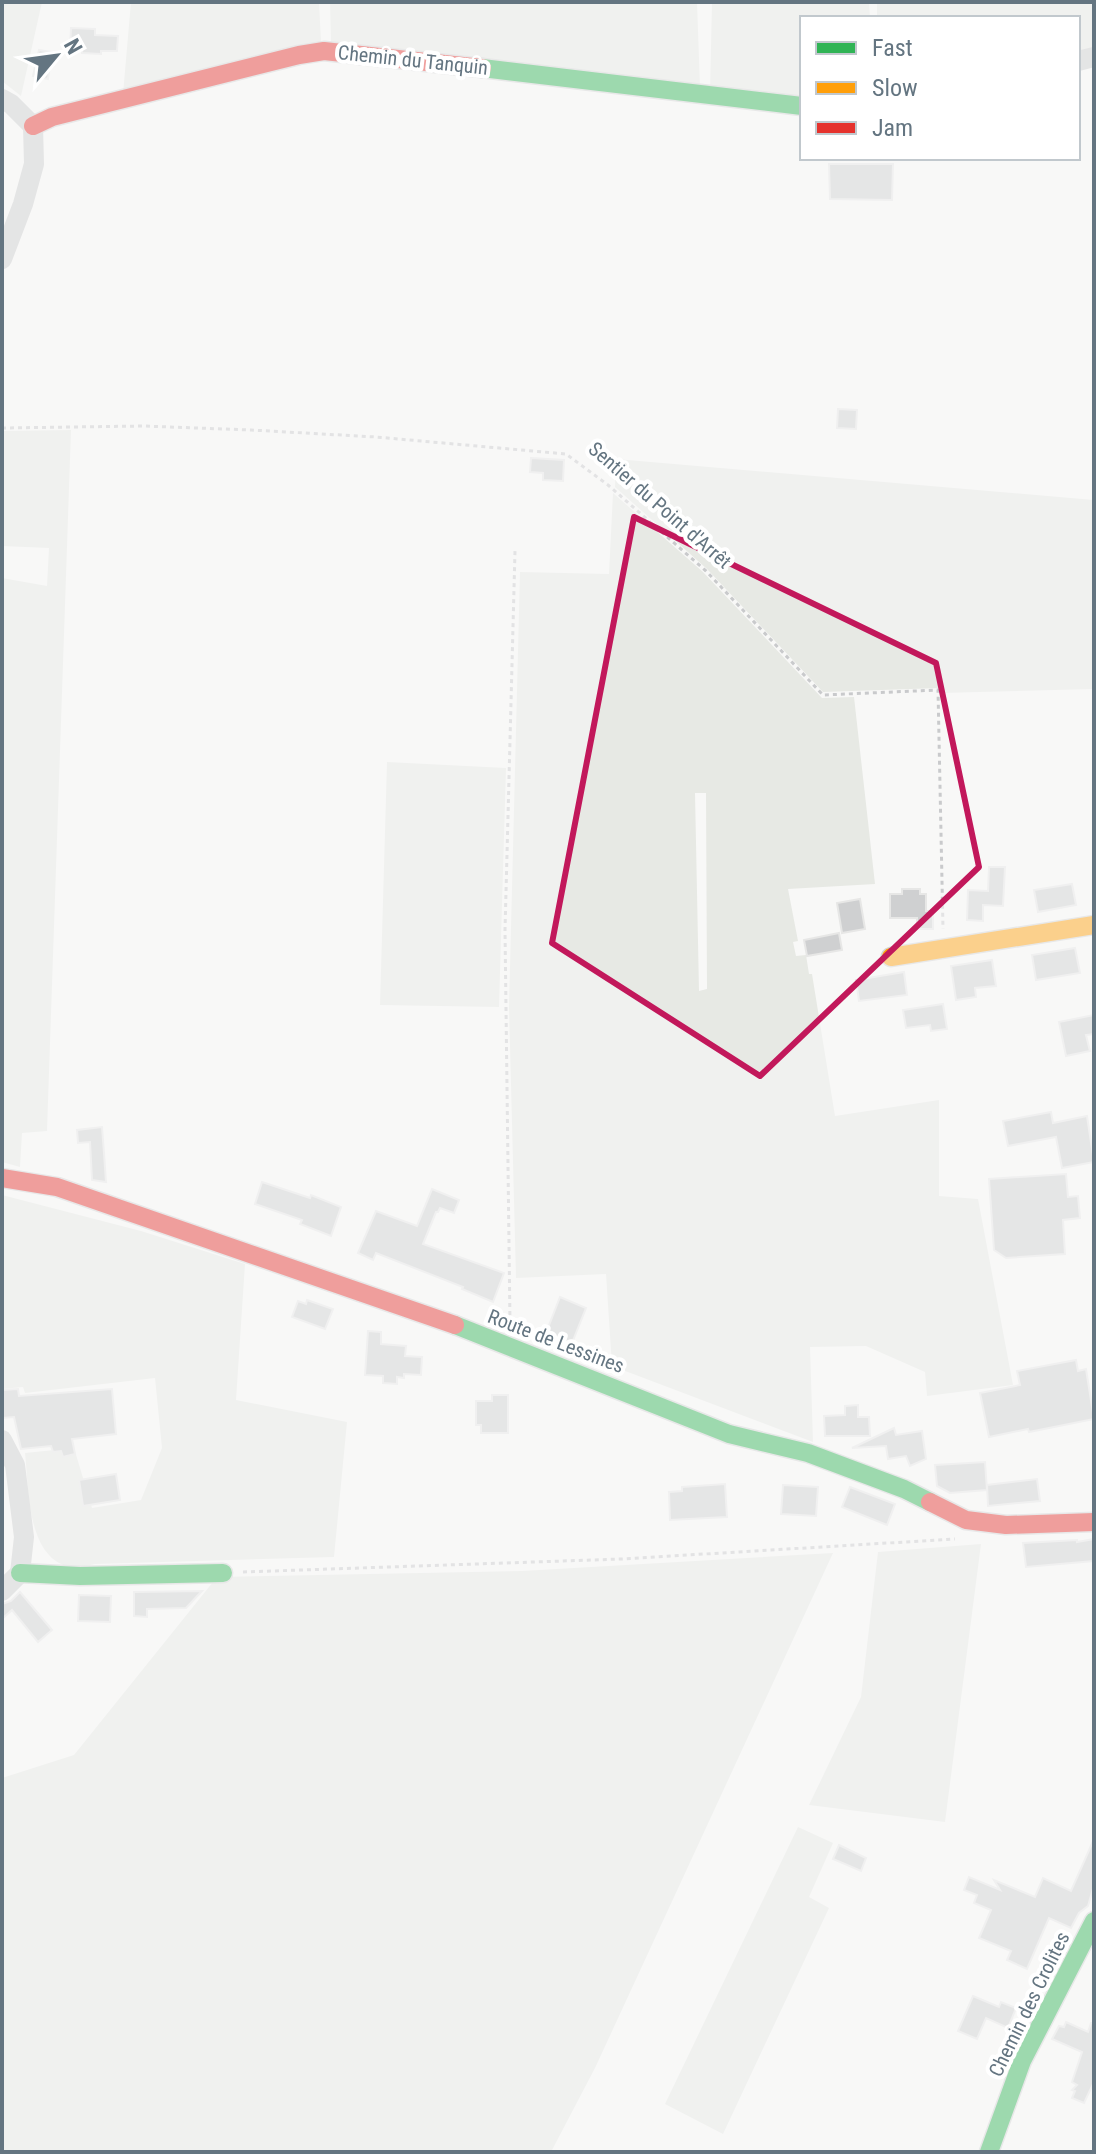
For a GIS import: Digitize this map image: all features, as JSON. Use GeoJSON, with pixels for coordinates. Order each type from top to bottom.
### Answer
{"type":"FeatureCollection","features":[{"type":"Feature","properties":{"kind":"street","name":"Chemin du Tanquin"},"geometry":{"type":"LineString","coordinates":[[33,126],[52,117],[324,51],[800,106]]}},
{"type":"Feature","properties":{"kind":"street"},"geometry":{"type":"LineString","coordinates":[[2,99],[33,126],[34,164],[2,259]]}},
{"type":"Feature","properties":{"kind":"street"},"geometry":{"type":"LineString","coordinates":[[891,957],[1094,925]]}},
{"type":"Feature","properties":{"kind":"street","name":"Route de Lessines"},"geometry":{"type":"LineString","coordinates":[[2,1178],[57,1187],[511,1346],[729,1434],[808,1453],[890,1484],[966,1520],[1006,1525],[1094,1522]]}},
{"type":"Feature","properties":{"kind":"street"},"geometry":{"type":"LineString","coordinates":[[2,1440],[15,1465],[24,1537],[20,1573],[2,1591]]}},
{"type":"Feature","properties":{"kind":"street"},"geometry":{"type":"LineString","coordinates":[[20,1573],[80,1576],[223,1573]]}},
{"type":"Feature","properties":{"kind":"street","name":"Chemin des Crolites"},"geometry":{"type":"LineString","coordinates":[[989,2152],[1022,2061],[1094,1921]]}},
{"type":"Feature","properties":{"kind":"path","name":"Sentier du Point d'Arrêt"},"geometry":{"type":"LineString","coordinates":[[2,428],[143,426],[251,430],[376,437],[566,454],[608,485],[706,571],[823,695],[938,690],[943,948]]}},
{"type":"Feature","properties":{"kind":"path"},"geometry":{"type":"LineString","coordinates":[[511,1346],[505,930],[515,551]]}},
{"type":"Feature","properties":{"kind":"path"},"geometry":{"type":"LineString","coordinates":[[223,1573],[621,1559],[951,1539]]}},
{"type":"Feature","properties":{"kind":"highlighted area"},"geometry":{"type":"Polygon","coordinates":[[[634,517],[936,663],[979,867],[760,1076],[552,943],[634,517]]]}},
{"type":"Feature","properties":{"kind":"shaded area"},"geometry":{"type":"Polygon","coordinates":[[[2,2],[42,2],[21,96],[2,81],[2,2]]]}},
{"type":"Feature","properties":{"kind":"shaded area"},"geometry":{"type":"Polygon","coordinates":[[[131,2],[319,2],[321,42],[123,94],[131,2]]]}},
{"type":"Feature","properties":{"kind":"shaded area"},"geometry":{"type":"Polygon","coordinates":[[[330,2],[697,2],[700,87],[331,42],[330,2]]]}},
{"type":"Feature","properties":{"kind":"shaded area"},"geometry":{"type":"Polygon","coordinates":[[[712,2],[869,2],[870,16],[800,16],[800,99],[710,92],[712,2]]]}},
{"type":"Feature","properties":{"kind":"shaded area"},"geometry":{"type":"Polygon","coordinates":[[[877,2],[1094,2],[1094,51],[1080,55],[1080,16],[877,16],[877,2]]]}},
{"type":"Feature","properties":{"kind":"shaded area"},"geometry":{"type":"Polygon","coordinates":[[[71,430],[47,1131],[22,1133],[20,1167],[2,1162],[2,578],[47,586],[49,548],[2,546],[2,431],[71,430]]]}},
{"type":"Feature","properties":{"kind":"shaded area"},"geometry":{"type":"Polygon","coordinates":[[[616,459],[1094,500],[1094,689],[941,693],[940,688],[823,692],[707,569],[615,487],[616,459]]]}},
{"type":"Feature","properties":{"kind":"shaded area"},"geometry":{"type":"Polygon","coordinates":[[[613,493],[703,572],[822,698],[854,697],[875,884],[788,889],[798,941],[793,942],[796,956],[806,955],[809,974],[812,974],[835,1116],[939,1100],[939,1196],[978,1199],[1013,1385],[927,1396],[925,1372],[866,1346],[810,1347],[813,1442],[612,1366],[606,1274],[516,1278],[509,1007],[520,572],[609,574],[613,493]],[[695,793],[699,991],[707,989],[706,793],[695,793]]]}},
{"type":"Feature","properties":{"kind":"shaded area"},"geometry":{"type":"Polygon","coordinates":[[[387,762],[506,768],[499,1007],[380,1005],[387,762]]]}},
{"type":"Feature","properties":{"kind":"shaded area"},"geometry":{"type":"Polygon","coordinates":[[[2,1195],[141,1231],[245,1264],[236,1400],[347,1422],[334,1557],[74,1567],[56,1561],[45,1551],[29,1502],[25,1453],[74,1448],[92,1508],[141,1500],[162,1448],[155,1378],[25,1393],[23,1387],[2,1389],[2,1195]]]}},
{"type":"Feature","properties":{"kind":"shaded area"},"geometry":{"type":"Polygon","coordinates":[[[981,1544],[945,1822],[809,1805],[861,1697],[878,1552],[981,1544]]]}},
{"type":"Feature","properties":{"kind":"shaded area"},"geometry":{"type":"Polygon","coordinates":[[[833,1553],[595,2068],[551,2152],[2,2152],[2,1778],[74,1755],[217,1577],[522,1571],[833,1553]]]}},
{"type":"Feature","properties":{"kind":"shaded area"},"geometry":{"type":"Polygon","coordinates":[[[798,1827],[833,1843],[809,1897],[829,1908],[723,2134],[665,2104],[798,1827]]]}},
{"type":"Feature","properties":{"kind":"building"},"geometry":{"type":"Polygon","coordinates":[[[71,28],[95,29],[95,35],[118,36],[117,51],[101,51],[101,54],[70,49],[71,28]]]}},
{"type":"Feature","properties":{"kind":"building"},"geometry":{"type":"Polygon","coordinates":[[[39,50],[52,52],[48,79],[33,76],[39,50]]]}},
{"type":"Feature","properties":{"kind":"building"},"geometry":{"type":"Polygon","coordinates":[[[829,164],[893,164],[892,200],[830,199],[829,164]]]}},
{"type":"Feature","properties":{"kind":"building"},"geometry":{"type":"Polygon","coordinates":[[[838,409],[857,410],[856,429],[837,428],[838,409]]]}},
{"type":"Feature","properties":{"kind":"building"},"geometry":{"type":"Polygon","coordinates":[[[531,458],[564,460],[563,481],[543,480],[543,473],[530,472],[531,458]]]}},
{"type":"Feature","properties":{"kind":"building"},"geometry":{"type":"Polygon","coordinates":[[[989,867],[1005,867],[1003,906],[983,905],[983,921],[967,920],[968,890],[988,891],[989,867]]]}},
{"type":"Feature","properties":{"kind":"building"},"geometry":{"type":"Polygon","coordinates":[[[1072,884],[1076,905],[1038,912],[1034,890],[1072,884]]]}},
{"type":"Feature","properties":{"kind":"building"},"geometry":{"type":"Polygon","coordinates":[[[902,889],[920,889],[920,894],[926,894],[926,911],[933,911],[933,929],[917,929],[917,918],[890,918],[890,894],[902,894],[902,889]]]}},
{"type":"Feature","properties":{"kind":"building"},"geometry":{"type":"Polygon","coordinates":[[[860,899],[865,929],[842,933],[837,903],[860,899]]]}},
{"type":"Feature","properties":{"kind":"building"},"geometry":{"type":"Polygon","coordinates":[[[839,933],[842,950],[807,956],[804,940],[839,933]]]}},
{"type":"Feature","properties":{"kind":"building"},"geometry":{"type":"Polygon","coordinates":[[[1075,948],[1080,973],[1036,980],[1032,955],[1075,948]]]}},
{"type":"Feature","properties":{"kind":"building"},"geometry":{"type":"Polygon","coordinates":[[[992,960],[996,986],[975,988],[976,997],[956,1000],[951,966],[992,960]]]}},
{"type":"Feature","properties":{"kind":"building"},"geometry":{"type":"Polygon","coordinates":[[[904,972],[907,995],[859,1001],[856,980],[904,972]]]}},
{"type":"Feature","properties":{"kind":"building"},"geometry":{"type":"Polygon","coordinates":[[[943,1004],[947,1029],[931,1031],[930,1025],[906,1028],[903,1010],[943,1004]]]}},
{"type":"Feature","properties":{"kind":"building"},"geometry":{"type":"Polygon","coordinates":[[[1094,1015],[1094,1034],[1086,1035],[1090,1051],[1066,1056],[1059,1022],[1094,1015]]]}},
{"type":"Feature","properties":{"kind":"building"},"geometry":{"type":"Polygon","coordinates":[[[1051,1112],[1053,1123],[1087,1116],[1094,1162],[1062,1168],[1056,1137],[1008,1146],[1003,1121],[1051,1112]]]}},
{"type":"Feature","properties":{"kind":"building"},"geometry":{"type":"Polygon","coordinates":[[[102,1127],[106,1182],[92,1180],[90,1142],[78,1143],[77,1130],[102,1127]]]}},
{"type":"Feature","properties":{"kind":"building"},"geometry":{"type":"Polygon","coordinates":[[[1066,1174],[1068,1197],[1078,1196],[1080,1218],[1063,1220],[1065,1254],[1006,1258],[994,1250],[989,1179],[1066,1174]]]}},
{"type":"Feature","properties":{"kind":"building"},"geometry":{"type":"Polygon","coordinates":[[[262,1182],[341,1207],[331,1236],[300,1224],[302,1220],[255,1204],[262,1182]]]}},
{"type":"Feature","properties":{"kind":"building"},"geometry":{"type":"Polygon","coordinates":[[[432,1189],[459,1200],[454,1213],[440,1208],[436,1212],[423,1244],[504,1273],[493,1302],[376,1253],[373,1260],[358,1253],[376,1211],[417,1226],[432,1189]]]}},
{"type":"Feature","properties":{"kind":"building"},"geometry":{"type":"Polygon","coordinates":[[[560,1297],[586,1308],[572,1343],[546,1333],[560,1297]]]}},
{"type":"Feature","properties":{"kind":"building"},"geometry":{"type":"Polygon","coordinates":[[[307,1300],[333,1309],[325,1329],[292,1317],[298,1301],[306,1304],[307,1300]]]}},
{"type":"Feature","properties":{"kind":"building"},"geometry":{"type":"Polygon","coordinates":[[[368,1331],[381,1332],[381,1344],[406,1346],[405,1356],[422,1357],[421,1375],[404,1374],[404,1378],[397,1377],[397,1384],[383,1383],[383,1376],[365,1375],[368,1331]]]}},
{"type":"Feature","properties":{"kind":"building"},"geometry":{"type":"Polygon","coordinates":[[[1076,1360],[1078,1371],[1086,1369],[1094,1419],[989,1437],[980,1393],[1020,1385],[1017,1371],[1076,1360]]]}},
{"type":"Feature","properties":{"kind":"building"},"geometry":{"type":"Polygon","coordinates":[[[18,1389],[19,1396],[112,1389],[116,1434],[72,1439],[75,1454],[63,1457],[61,1451],[53,1452],[51,1446],[21,1449],[14,1417],[2,1418],[2,1390],[18,1389]]]}},
{"type":"Feature","properties":{"kind":"building"},"geometry":{"type":"Polygon","coordinates":[[[492,1395],[508,1395],[508,1433],[481,1433],[481,1425],[476,1425],[476,1401],[492,1401],[492,1395]]]}},
{"type":"Feature","properties":{"kind":"building"},"geometry":{"type":"Polygon","coordinates":[[[858,1405],[858,1417],[869,1417],[870,1436],[825,1436],[824,1416],[845,1415],[845,1406],[858,1405]]]}},
{"type":"Feature","properties":{"kind":"building"},"geometry":{"type":"Polygon","coordinates":[[[894,1428],[896,1435],[922,1431],[926,1459],[910,1466],[906,1456],[888,1459],[886,1446],[852,1448],[894,1428]]]}},
{"type":"Feature","properties":{"kind":"building"},"geometry":{"type":"Polygon","coordinates":[[[985,1462],[987,1490],[950,1493],[937,1486],[935,1465],[985,1462]]]}},
{"type":"Feature","properties":{"kind":"building"},"geometry":{"type":"Polygon","coordinates":[[[116,1474],[120,1500],[83,1506],[79,1480],[116,1474]]]}},
{"type":"Feature","properties":{"kind":"building"},"geometry":{"type":"Polygon","coordinates":[[[1037,1479],[1040,1501],[988,1506],[987,1485],[1037,1479]]]}},
{"type":"Feature","properties":{"kind":"building"},"geometry":{"type":"Polygon","coordinates":[[[725,1484],[727,1517],[670,1520],[669,1492],[682,1491],[682,1487],[725,1484]]]}},
{"type":"Feature","properties":{"kind":"building"},"geometry":{"type":"Polygon","coordinates":[[[783,1485],[818,1487],[816,1516],[781,1514],[783,1485]]]}},
{"type":"Feature","properties":{"kind":"building"},"geometry":{"type":"Polygon","coordinates":[[[850,1487],[895,1504],[887,1525],[842,1507],[850,1487]]]}},
{"type":"Feature","properties":{"kind":"building"},"geometry":{"type":"Polygon","coordinates":[[[1094,1539],[1094,1561],[1026,1567],[1023,1543],[1094,1539]]]}},
{"type":"Feature","properties":{"kind":"building"},"geometry":{"type":"Polygon","coordinates":[[[202,1591],[186,1608],[147,1609],[147,1617],[134,1616],[134,1592],[202,1591]]]}},
{"type":"Feature","properties":{"kind":"building"},"geometry":{"type":"Polygon","coordinates":[[[20,1592],[52,1630],[38,1642],[12,1610],[2,1619],[2,1604],[11,1601],[20,1592]]]}},
{"type":"Feature","properties":{"kind":"building"},"geometry":{"type":"Polygon","coordinates":[[[79,1595],[111,1596],[110,1622],[78,1621],[79,1595]]]}},
{"type":"Feature","properties":{"kind":"building"},"geometry":{"type":"Polygon","coordinates":[[[1094,1839],[1094,1885],[1088,1906],[1079,1913],[1071,1928],[1049,1918],[1027,1969],[1007,1960],[1011,1951],[979,1938],[991,1910],[974,1903],[977,1895],[964,1890],[969,1877],[1000,1890],[994,1880],[1035,1897],[1043,1878],[1071,1891],[1094,1839]]]}},
{"type":"Feature","properties":{"kind":"building"},"geometry":{"type":"Polygon","coordinates":[[[839,1845],[866,1858],[861,1871],[833,1859],[839,1845]]]}},
{"type":"Feature","properties":{"kind":"building"},"geometry":{"type":"Polygon","coordinates":[[[973,1996],[999,2007],[1001,2002],[1016,2008],[1008,2028],[986,2018],[977,2039],[958,2031],[973,1996]]]}},
{"type":"Feature","properties":{"kind":"building"},"geometry":{"type":"Polygon","coordinates":[[[1066,2022],[1088,2032],[1091,2023],[1094,2023],[1094,2082],[1084,2103],[1072,2098],[1075,2091],[1072,2090],[1077,2085],[1072,2082],[1082,2052],[1052,2039],[1059,2026],[1064,2027],[1066,2022]]]}},
{"type":"Feature","properties":{"kind":"traffic: fast"},"geometry":{"type":"LineString","coordinates":[[482,68],[800,106]]}},
{"type":"Feature","properties":{"kind":"traffic: fast"},"geometry":{"type":"LineString","coordinates":[[455,1325],[729,1434],[808,1453],[930,1502]]}},
{"type":"Feature","properties":{"kind":"traffic: fast"},"geometry":{"type":"LineString","coordinates":[[20,1573],[80,1576],[223,1573]]}},
{"type":"Feature","properties":{"kind":"traffic: fast"},"geometry":{"type":"LineString","coordinates":[[989,2152],[1022,2061],[1094,1921]]}},
{"type":"Feature","properties":{"kind":"traffic: slow"},"geometry":{"type":"LineString","coordinates":[[891,957],[1094,925]]}},
{"type":"Feature","properties":{"kind":"traffic: jam"},"geometry":{"type":"LineString","coordinates":[[33,126],[52,117],[324,51],[482,68]]}},
{"type":"Feature","properties":{"kind":"traffic: jam"},"geometry":{"type":"LineString","coordinates":[[2,1178],[57,1187],[455,1325]]}},
{"type":"Feature","properties":{"kind":"traffic: jam"},"geometry":{"type":"LineString","coordinates":[[930,1502],[966,1520],[1006,1525],[1094,1522]]}}]}
